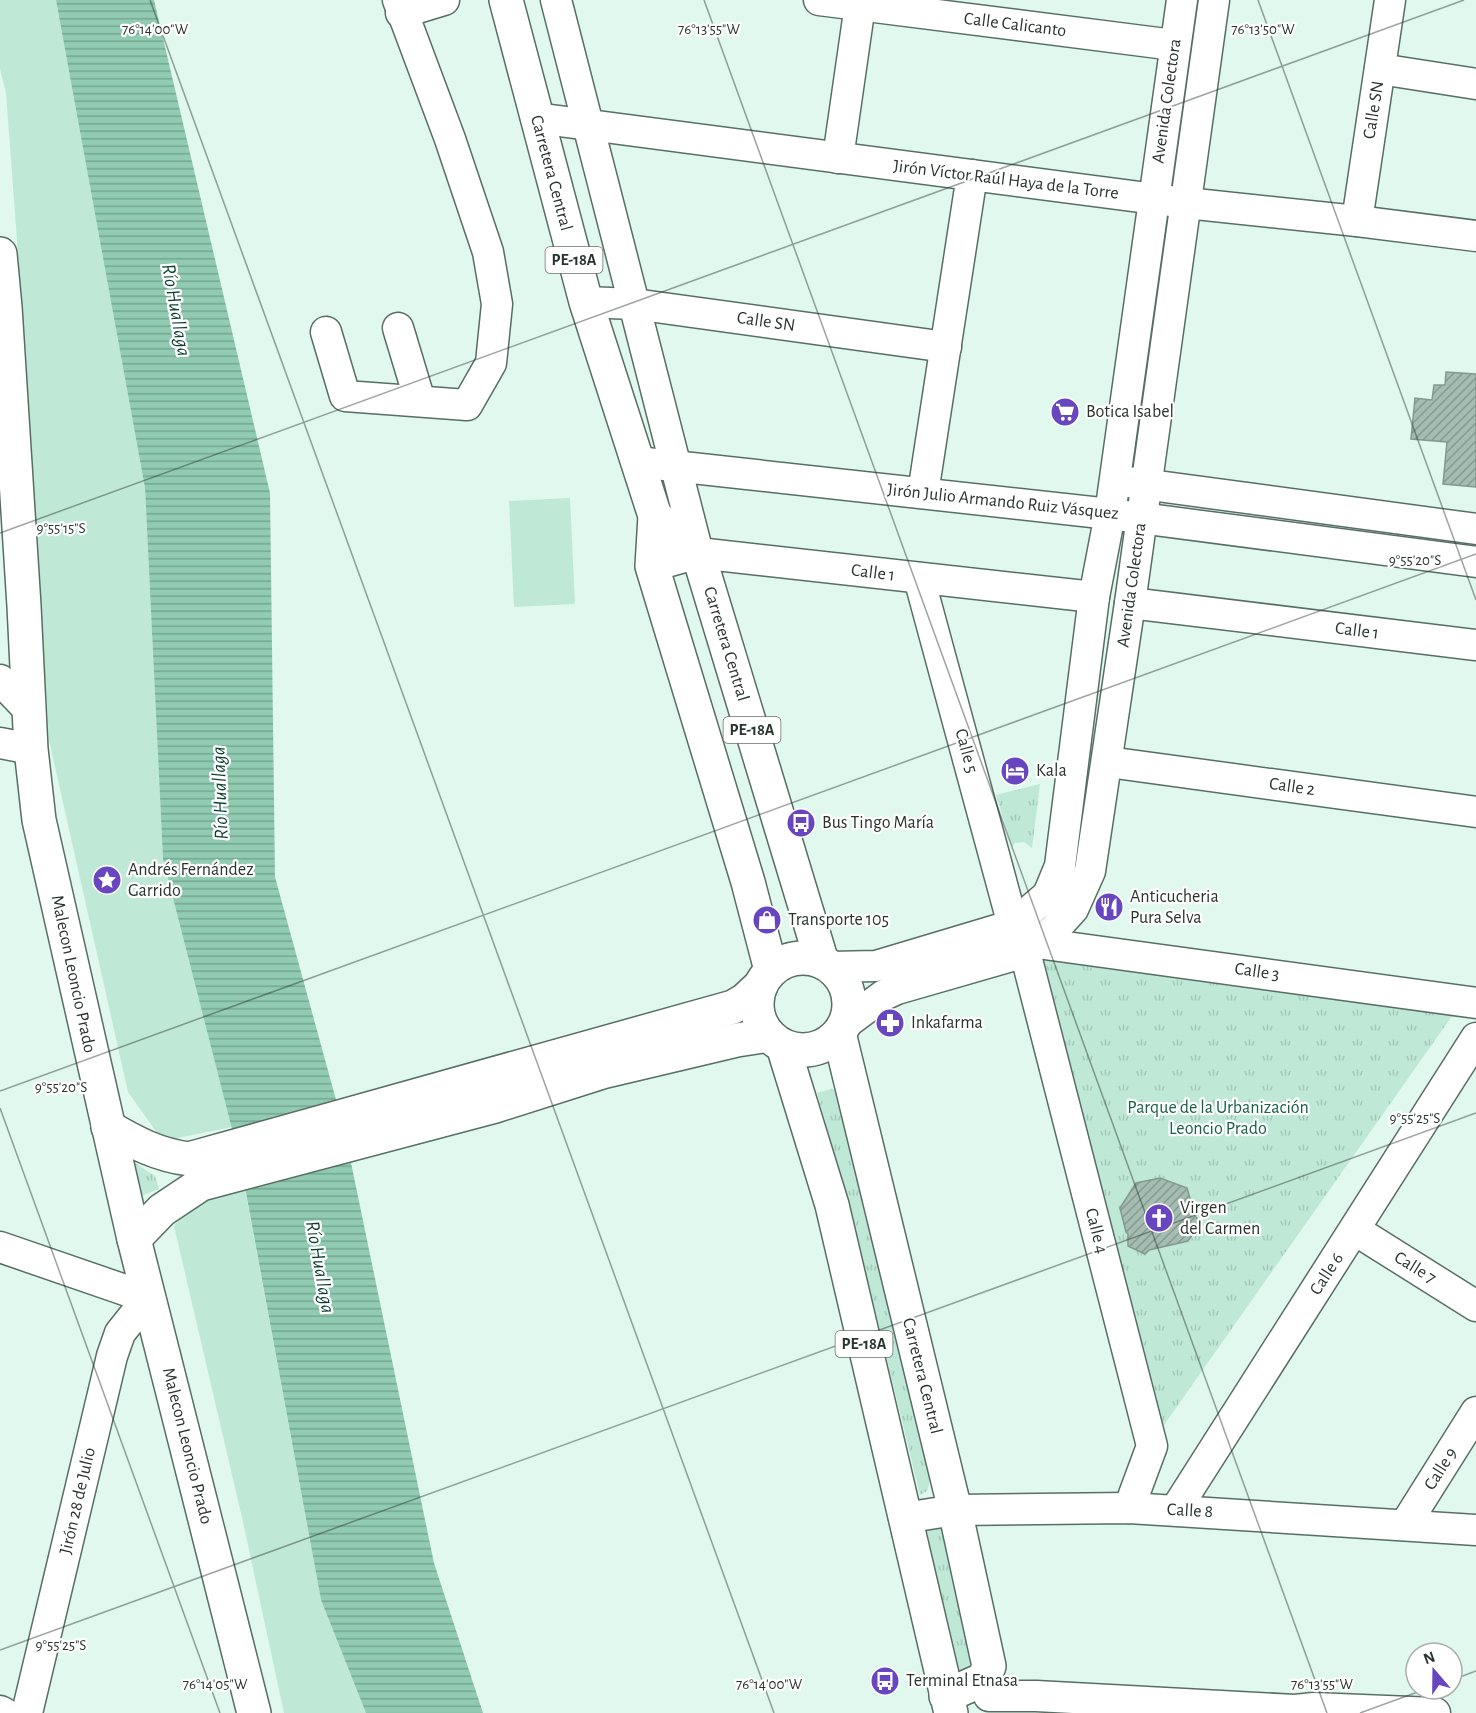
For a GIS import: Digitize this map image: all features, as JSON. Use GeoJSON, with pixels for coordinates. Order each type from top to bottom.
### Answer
{"type":"FeatureCollection","features":[{"type":"Feature","properties":{"kind":"main road","name":"Carretera Central"},"geometry":{"type":"LineString","coordinates":[[506,0],[585,302],[655,516],[652,566],[748,882],[766,978]]}},
{"type":"Feature","properties":{"kind":"main road","name":"Malecon Leoncio Prado"},"geometry":{"type":"LineString","coordinates":[[0,254],[9,519],[29,710],[16,746],[39,820],[148,1298],[254,1713]]}},
{"type":"Feature","properties":{"kind":"main road"},"geometry":{"type":"LineString","coordinates":[[655,516],[698,553]]}},
{"type":"Feature","properties":{"kind":"main road","name":"Carretera Central"},"geometry":{"type":"LineString","coordinates":[[698,553],[826,964]]}},
{"type":"Feature","properties":{"kind":"main road"},"geometry":{"type":"LineString","coordinates":[[134,1239],[195,1172],[494,1091],[733,1007],[745,1000],[766,978],[787,961],[805,958],[826,964],[842,978],[848,993],[849,1008],[842,1028],[828,1043],[814,1049],[798,1050],[776,1041],[737,1040],[602,1072],[494,1091]]}},
{"type":"Feature","properties":{"kind":"main road"},"geometry":{"type":"LineString","coordinates":[[766,978],[756,1002],[759,1020],[776,1041]]}},
{"type":"Feature","properties":{"kind":"main road","name":"Carretera Central"},"geometry":{"type":"LineString","coordinates":[[842,1028],[955,1510],[989,1666],[989,1696]]}},
{"type":"Feature","properties":{"kind":"main road","name":"PE-18A"},"geometry":{"type":"LineString","coordinates":[[776,1041],[832,1205],[949,1705],[989,1696]]}},
{"type":"Feature","properties":{"kind":"main road"},"geometry":{"type":"LineString","coordinates":[[108,1127],[151,1150],[168,1156],[195,1172]]}},
{"type":"Feature","properties":{"kind":"street"},"geometry":{"type":"LineString","coordinates":[[326,332],[345,396],[467,405],[491,363],[497,304],[488,252],[450,140],[400,6],[444,0]]}},
{"type":"Feature","properties":{"kind":"street"},"geometry":{"type":"LineString","coordinates":[[556,0],[698,553]]}},
{"type":"Feature","properties":{"kind":"street","name":"Calle Calicanto"},"geometry":{"type":"LineString","coordinates":[[819,0],[1174,45]]}},
{"type":"Feature","properties":{"kind":"street","name":"Avenida Colectora"},"geometry":{"type":"LineString","coordinates":[[826,964],[876,966],[1013,925],[1048,895],[1060,866],[1095,597],[1115,480],[1182,0]]}},
{"type":"Feature","properties":{"kind":"street","name":"Avenida Colectora"},"geometry":{"type":"LineString","coordinates":[[842,1028],[884,995],[897,989],[1031,948],[1054,930],[1073,909],[1090,871],[1108,762],[1214,0]]}},
{"type":"Feature","properties":{"kind":"street","name":"Calle SN"},"geometry":{"type":"LineString","coordinates":[[1357,221],[1390,0]]}},
{"type":"Feature","properties":{"kind":"street"},"geometry":{"type":"LineString","coordinates":[[838,158],[860,5]]}},
{"type":"Feature","properties":{"kind":"street"},"geometry":{"type":"LineString","coordinates":[[1380,69],[1476,84]]}},
{"type":"Feature","properties":{"kind":"street","name":"Jirón Víctor Raúl Haya de la Torre"},"geometry":{"type":"LineString","coordinates":[[536,118],[1153,199],[1476,236]]}},
{"type":"Feature","properties":{"kind":"street"},"geometry":{"type":"LineString","coordinates":[[923,493],[972,175]]}},
{"type":"Feature","properties":{"kind":"street","name":"Calle SN"},"geometry":{"type":"LineString","coordinates":[[585,302],[634,304],[946,347]]}},
{"type":"Feature","properties":{"kind":"street"},"geometry":{"type":"LineString","coordinates":[[398,328],[420,401]]}},
{"type":"Feature","properties":{"kind":"street","name":"Jirón Julio Armando Ruiz Vásquez"},"geometry":{"type":"LineString","coordinates":[[637,462],[1110,514],[1476,562]]}},
{"type":"Feature","properties":{"kind":"street","name":"Jirón Julio Armando Ruiz Vásquez"},"geometry":{"type":"LineString","coordinates":[[1115,480],[1476,529]]}},
{"type":"Feature","properties":{"kind":"street"},"geometry":{"type":"LineString","coordinates":[[1424,554],[1431,523]]}},
{"type":"Feature","properties":{"kind":"street","name":"Calle 1"},"geometry":{"type":"LineString","coordinates":[[652,566],[698,553],[1095,597]]}},
{"type":"Feature","properties":{"kind":"street","name":"Calle 5"},"geometry":{"type":"LineString","coordinates":[[919,578],[1013,925]]}},
{"type":"Feature","properties":{"kind":"street","name":"Calle 1"},"geometry":{"type":"LineString","coordinates":[[1130,603],[1476,645]]}},
{"type":"Feature","properties":{"kind":"street"},"geometry":{"type":"LineString","coordinates":[[0,680],[29,710]]}},
{"type":"Feature","properties":{"kind":"street","name":"Calle 2"},"geometry":{"type":"LineString","coordinates":[[1108,762],[1476,812]]}},
{"type":"Feature","properties":{"kind":"street","name":"Calle 3"},"geometry":{"type":"LineString","coordinates":[[1031,948],[1476,1003]]}},
{"type":"Feature","properties":{"kind":"street","name":"Calle 4"},"geometry":{"type":"LineString","coordinates":[[1031,948],[1152,1446],[1129,1508]]}},
{"type":"Feature","properties":{"kind":"street","name":"Calle 6"},"geometry":{"type":"LineString","coordinates":[[1176,1509],[1476,1038]]}},
{"type":"Feature","properties":{"kind":"street","name":"Calle 7"},"geometry":{"type":"LineString","coordinates":[[1355,1230],[1476,1306]]}},
{"type":"Feature","properties":{"kind":"street"},"geometry":{"type":"LineString","coordinates":[[0,1247],[148,1298]]}},
{"type":"Feature","properties":{"kind":"street","name":"Jirón 28 de Julio"},"geometry":{"type":"LineString","coordinates":[[27,1713],[112,1356],[120,1333],[148,1298]]}},
{"type":"Feature","properties":{"kind":"street","name":"Calle 9"},"geometry":{"type":"LineString","coordinates":[[1405,1526],[1476,1412]]}},
{"type":"Feature","properties":{"kind":"street","name":"Calle 8"},"geometry":{"type":"LineString","coordinates":[[904,1518],[955,1510],[1129,1508],[1176,1509],[1476,1530]]}},
{"type":"Feature","properties":{"kind":"street"},"geometry":{"type":"LineString","coordinates":[[989,1696],[1036,1696],[1295,1710],[1314,1708],[1435,1713]]}},
{"type":"Feature","properties":{"kind":"street"},"geometry":{"type":"LineString","coordinates":[[0,1712],[4,1713]]}},
{"type":"Feature","properties":{"kind":"green space"},"geometry":{"type":"Polygon","coordinates":[[[0,0],[56,0],[145,488],[163,859],[232,1127],[163,1141],[128,1092],[49,740],[27,374],[6,93],[0,69],[0,0]]]}},
{"type":"Feature","properties":{"kind":"green space"},"geometry":{"type":"Polygon","coordinates":[[[570,498],[575,604],[514,607],[509,501],[570,498]]]}},
{"type":"Feature","properties":{"kind":"green space"},"geometry":{"type":"Polygon","coordinates":[[[1040,784],[1032,848],[1024,842],[1015,843],[1012,847],[996,795],[1040,784]]]}},
{"type":"Feature","properties":{"kind":"green space","name":"Parque de la Urbanización Leoncio Prado"},"geometry":{"type":"Polygon","coordinates":[[[1039,957],[1452,1016],[1159,1432],[1039,957]]]}},
{"type":"Feature","properties":{"kind":"green space"},"geometry":{"type":"Polygon","coordinates":[[[831,1089],[836,1091],[932,1475],[927,1491],[920,1495],[849,1203],[817,1093],[831,1089]]]}},
{"type":"Feature","properties":{"kind":"green space"},"geometry":{"type":"Polygon","coordinates":[[[132,1161],[155,1176],[159,1189],[141,1196],[132,1161]]]}},
{"type":"Feature","properties":{"kind":"green space"},"geometry":{"type":"Polygon","coordinates":[[[244,1184],[321,1600],[366,1713],[284,1713],[243,1522],[174,1226],[198,1198],[244,1184]]]}},
{"type":"Feature","properties":{"kind":"green space"},"geometry":{"type":"Polygon","coordinates":[[[942,1526],[976,1657],[972,1670],[957,1675],[926,1527],[942,1526]]]}},
{"type":"Feature","properties":{"kind":"water","name":"Río Huallaga"},"geometry":{"type":"Polygon","coordinates":[[[56,0],[154,0],[270,493],[275,877],[344,1129],[434,1563],[483,1713],[366,1713],[321,1600],[240,1160],[163,859],[145,488],[56,0]]]}},
{"type":"Feature","properties":{"kind":"building"},"geometry":{"type":"Polygon","coordinates":[[[1446,372],[1476,374],[1476,487],[1443,484],[1447,442],[1411,439],[1415,398],[1432,400],[1434,385],[1445,385],[1446,372]]]}},
{"type":"Feature","properties":{"kind":"building","name":"Virgen del Carmen"},"geometry":{"type":"Polygon","coordinates":[[[1160,1178],[1187,1188],[1195,1216],[1200,1222],[1188,1241],[1149,1250],[1145,1254],[1128,1246],[1128,1234],[1120,1208],[1136,1183],[1160,1178]]]}},
{"type":"Feature","properties":{"kind":"place","name":"Botica Isabel"},"geometry":{"type":"Point","coordinates":[1065,412]}},
{"type":"Feature","properties":{"kind":"place","name":"Kala"},"geometry":{"type":"Point","coordinates":[1015,771]}},
{"type":"Feature","properties":{"kind":"place","name":"Bus Tingo María"},"geometry":{"type":"Point","coordinates":[801,823]}},
{"type":"Feature","properties":{"kind":"place","name":"Andrés Fernández Garrido"},"geometry":{"type":"Point","coordinates":[107,880]}},
{"type":"Feature","properties":{"kind":"place","name":"Anticucheria Pura Selva"},"geometry":{"type":"Point","coordinates":[1109,907]}},
{"type":"Feature","properties":{"kind":"place","name":"Transporte 105"},"geometry":{"type":"Point","coordinates":[767,920]}},
{"type":"Feature","properties":{"kind":"place","name":"Inkafarma"},"geometry":{"type":"Point","coordinates":[890,1023]}},
{"type":"Feature","properties":{"kind":"place","name":"Virgen del Carmen"},"geometry":{"type":"Point","coordinates":[1159,1218]}},
{"type":"Feature","properties":{"kind":"place","name":"Terminal Etnasa"},"geometry":{"type":"Point","coordinates":[885,1681]}}]}
